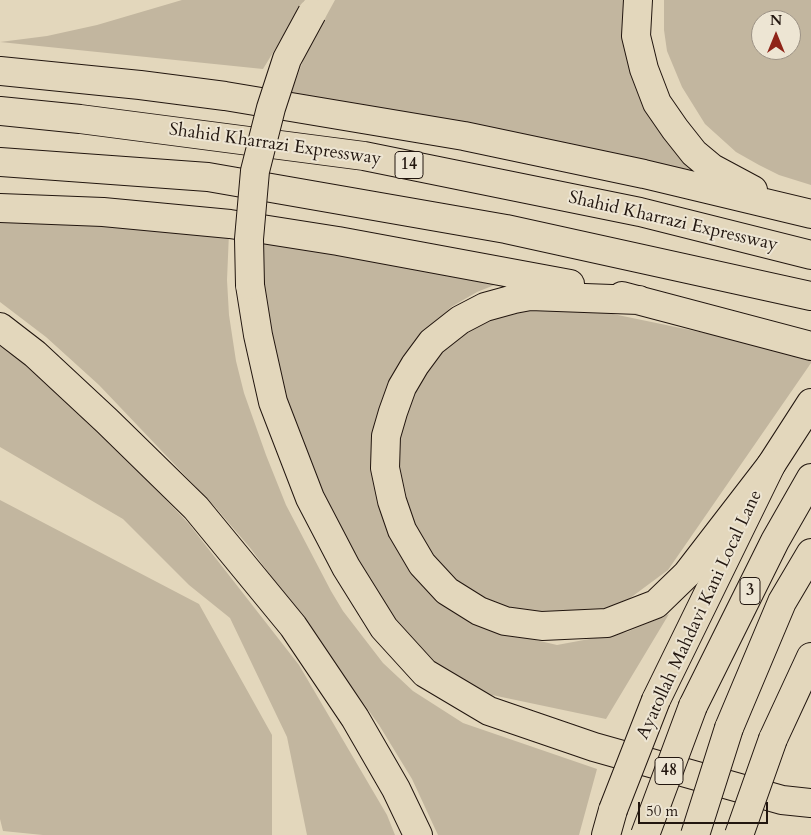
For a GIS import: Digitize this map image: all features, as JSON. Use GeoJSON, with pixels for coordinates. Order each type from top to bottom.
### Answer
{"type":"FeatureCollection","features":[{"type":"Feature","properties":{"kind":"main road"},"geometry":{"type":"LineString","coordinates":[[638,0],[636,36],[644,69],[657,102],[675,129],[694,153],[712,168],[740,184],[801,211]]}},
{"type":"Feature","properties":{"kind":"main road"},"geometry":{"type":"LineString","coordinates":[[316,6],[287,59],[271,108],[256,171],[249,239],[250,285],[258,335],[273,402],[310,498],[346,567],[384,628],[425,673],[489,711],[594,747],[782,800],[811,803]]}},
{"type":"Feature","properties":{"kind":"main road"},"geometry":{"type":"LineString","coordinates":[[0,71],[140,85],[225,96],[464,136],[634,172],[801,211]]}},
{"type":"Feature","properties":{"kind":"main road","name":"Shahid Kharrazi Expressway"},"geometry":{"type":"LineString","coordinates":[[0,111],[80,119],[364,156],[640,212],[811,255]]}},
{"type":"Feature","properties":{"kind":"main road"},"geometry":{"type":"LineString","coordinates":[[0,162],[208,177],[506,229],[811,296]]}},
{"type":"Feature","properties":{"kind":"main road"},"geometry":{"type":"LineString","coordinates":[[0,208],[103,212],[230,224],[338,240],[592,288],[811,346]]}},
{"type":"Feature","properties":{"kind":"main road"},"geometry":{"type":"LineString","coordinates":[[639,300],[530,296],[514,299],[485,306],[460,320],[432,342],[402,387],[386,436],[385,468],[392,501],[402,530],[422,564],[447,591],[479,611],[505,621],[542,626],[607,623],[656,604],[687,574],[771,465]]}},
{"type":"Feature","properties":{"kind":"main road"},"geometry":{"type":"LineString","coordinates":[[0,327],[35,354],[196,508],[293,626],[354,718],[396,788],[418,835]]}},
{"type":"Feature","properties":{"kind":"main road","name":"Ayatollah Mahdavi Kani Local Lane"},"geometry":{"type":"LineString","coordinates":[[609,823],[656,700],[771,465],[811,403]]}},
{"type":"Feature","properties":{"kind":"main road","name":"3"},"geometry":{"type":"LineString","coordinates":[[693,706],[775,541],[811,478]]}},
{"type":"Feature","properties":{"kind":"main road","name":"3"},"geometry":{"type":"LineString","coordinates":[[695,835],[729,728],[782,602],[811,553]]}},
{"type":"Feature","properties":{"kind":"main road"},"geometry":{"type":"LineString","coordinates":[[739,835],[773,739],[811,657]]}},
{"type":"Feature","properties":{"kind":"main road","name":"48"},"geometry":{"type":"LineString","coordinates":[[646,835],[693,706]]}},
{"type":"Feature","properties":{"kind":"shaded area"},"geometry":{"type":"Polygon","coordinates":[[[182,0],[305,0],[263,69],[0,42],[47,36],[97,25],[182,0]]]}},
{"type":"Feature","properties":{"kind":"shaded area"},"geometry":{"type":"Polygon","coordinates":[[[335,0],[626,0],[627,50],[725,186],[289,98],[306,53],[335,0]]]}},
{"type":"Feature","properties":{"kind":"shaded area"},"geometry":{"type":"Polygon","coordinates":[[[664,0],[811,0],[811,185],[779,175],[736,152],[705,124],[682,87],[667,51],[664,30],[664,0]]]}},
{"type":"Feature","properties":{"kind":"shaded area"},"geometry":{"type":"Polygon","coordinates":[[[0,219],[229,233],[227,280],[229,315],[236,361],[244,393],[286,505],[331,591],[343,611],[383,663],[413,691],[463,723],[597,769],[579,835],[438,835],[412,779],[379,725],[251,549],[216,508],[99,385],[46,337],[0,302],[0,219]]]}},
{"type":"Feature","properties":{"kind":"shaded area"},"geometry":{"type":"Polygon","coordinates":[[[263,235],[512,278],[477,292],[451,307],[439,320],[391,386],[391,533],[423,587],[458,613],[510,634],[557,645],[627,632],[669,614],[606,719],[473,691],[436,667],[372,593],[297,450],[262,313],[263,235]]]}},
{"type":"Feature","properties":{"kind":"shaded area"},"geometry":{"type":"Polygon","coordinates":[[[516,305],[579,307],[811,355],[811,363],[668,570],[622,604],[592,615],[552,621],[484,606],[436,569],[407,525],[394,448],[409,391],[456,330],[516,305]]]}},
{"type":"Feature","properties":{"kind":"shaded area"},"geometry":{"type":"Polygon","coordinates":[[[0,345],[58,392],[112,443],[189,524],[299,665],[387,815],[395,835],[307,835],[287,737],[230,618],[189,585],[123,519],[0,447],[0,345]]]}},
{"type":"Feature","properties":{"kind":"shaded area"},"geometry":{"type":"Polygon","coordinates":[[[0,500],[199,604],[272,735],[272,835],[43,835],[3,831],[0,819],[0,500]]]}}]}
